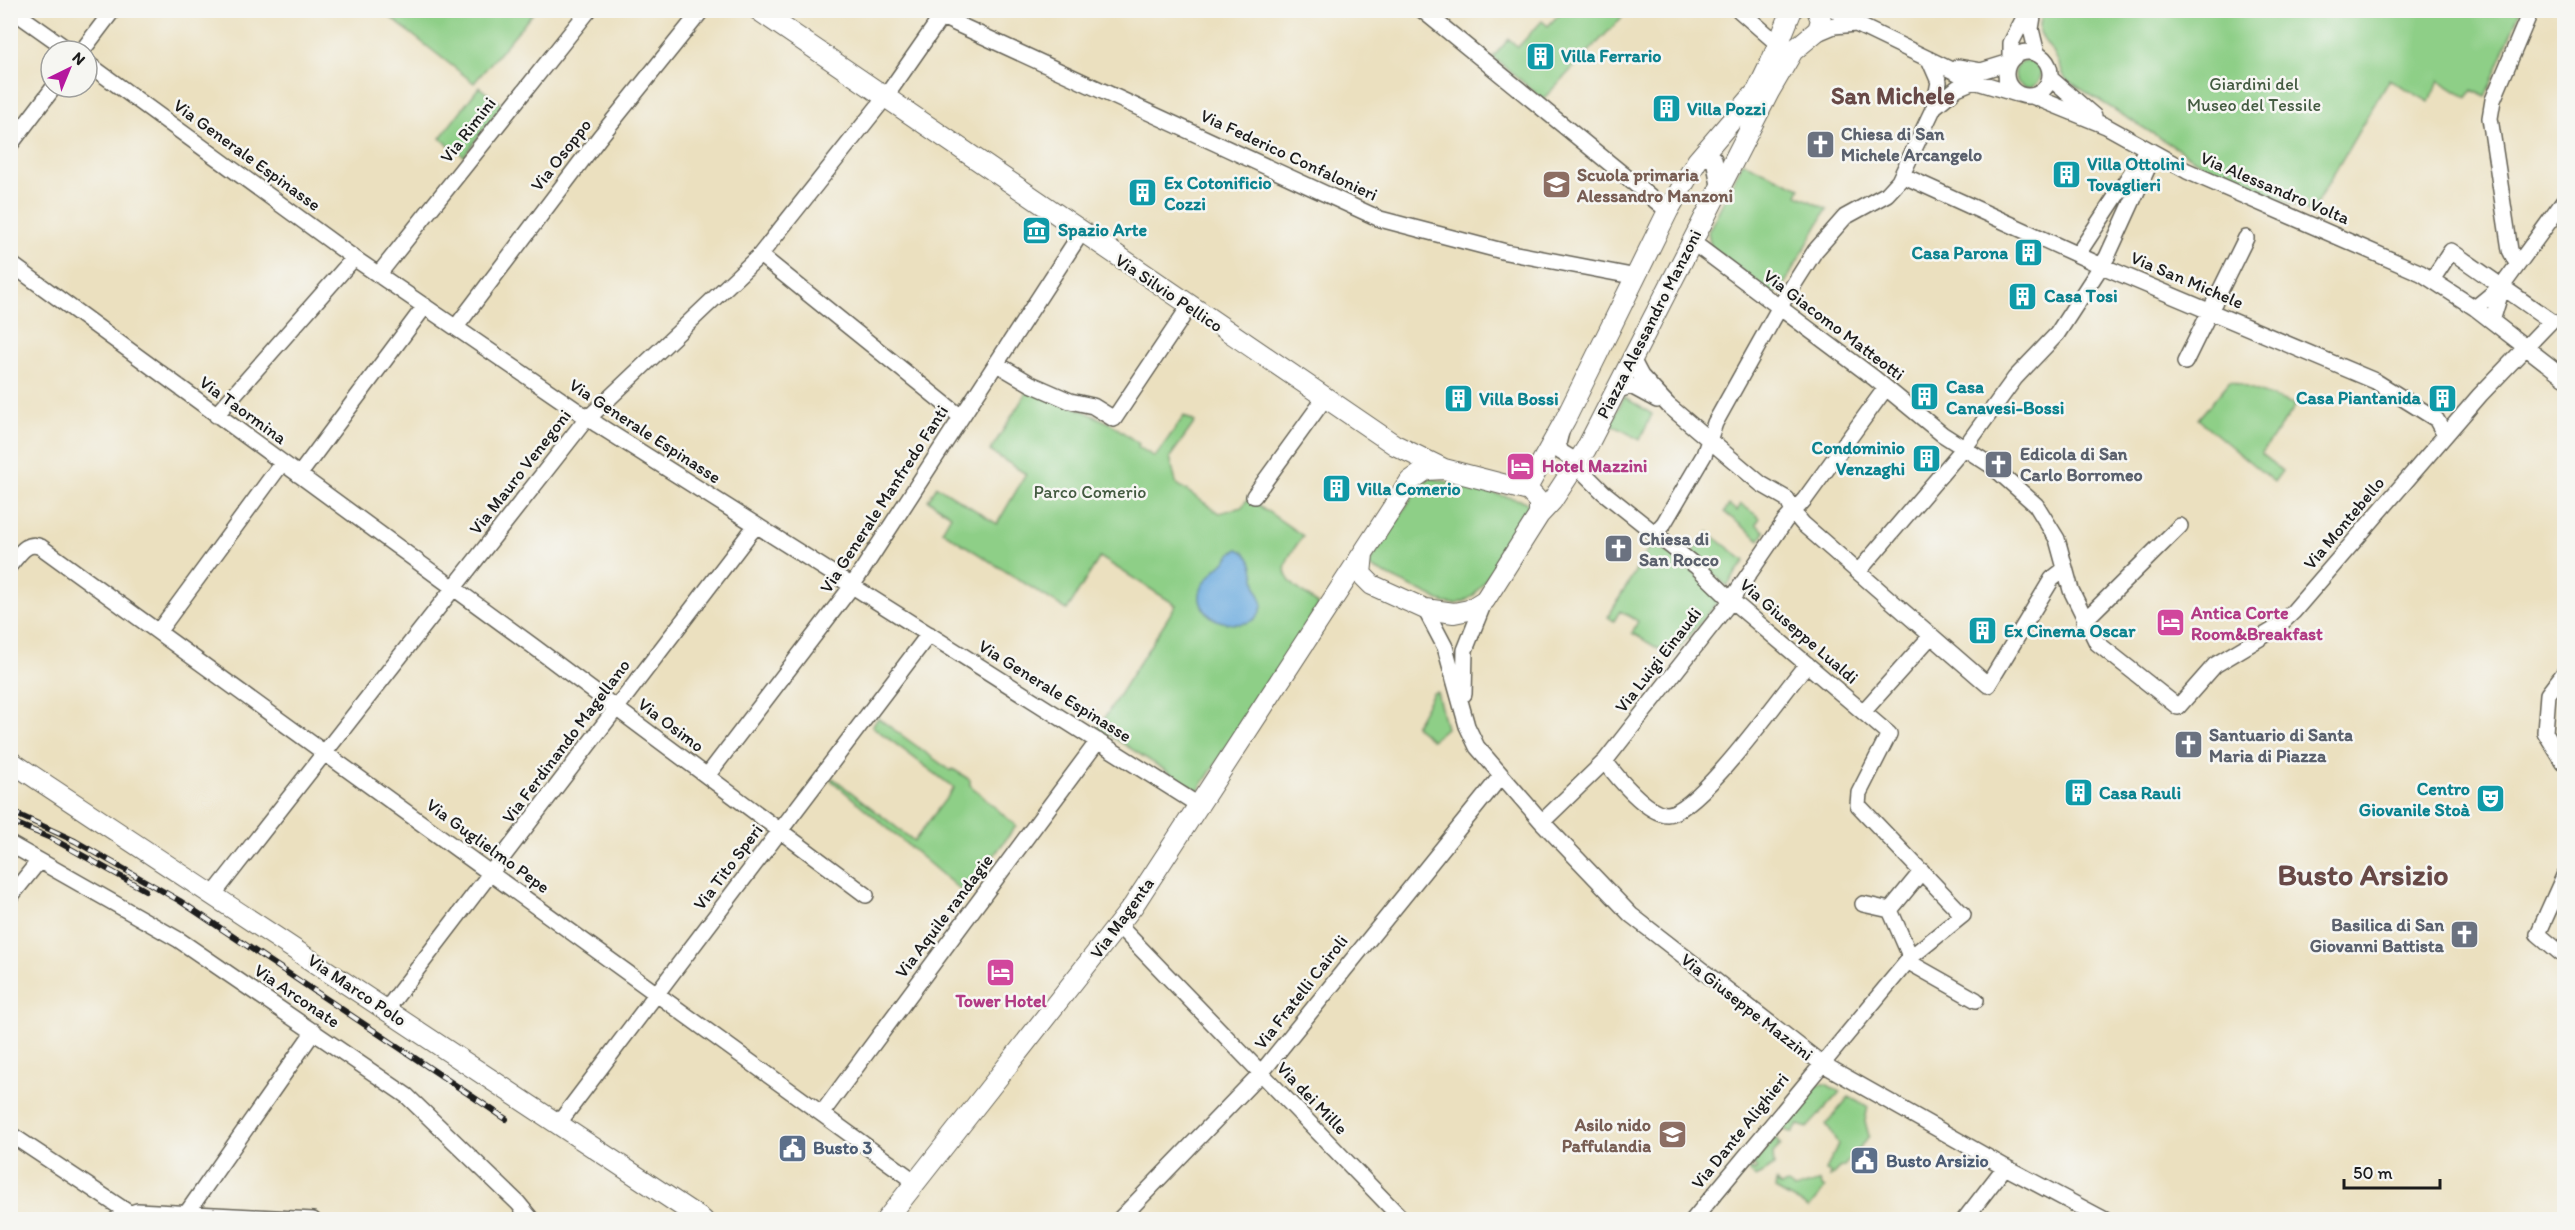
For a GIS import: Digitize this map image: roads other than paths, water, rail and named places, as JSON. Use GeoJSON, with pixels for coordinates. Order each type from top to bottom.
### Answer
{"type":"FeatureCollection","features":[{"type":"Feature","properties":{"kind":"street"},"geometry":{"type":"LineString","coordinates":[[12,10],[53,39]]}},
{"type":"Feature","properties":{"kind":"street"},"geometry":{"type":"LineString","coordinates":[[91,39],[113,10]]}},
{"type":"Feature","properties":{"kind":"street","name":"Via Rimini"},"geometry":{"type":"LineString","coordinates":[[378,275],[589,10]]}},
{"type":"Feature","properties":{"kind":"street","name":"Via Osoppo"},"geometry":{"type":"LineString","coordinates":[[456,327],[598,138],[702,10]]}},
{"type":"Feature","properties":{"kind":"street","name":"Via Silvio Pellico"},"geometry":{"type":"LineString","coordinates":[[758,10],[884,99],[1395,445],[1444,469],[1526,490]]}},
{"type":"Feature","properties":{"kind":"street"},"geometry":{"type":"LineString","coordinates":[[1422,10],[1668,211]]}},
{"type":"Feature","properties":{"kind":"street"},"geometry":{"type":"LineString","coordinates":[[1739,10],[1779,45]]}},
{"type":"Feature","properties":{"kind":"street"},"geometry":{"type":"LineString","coordinates":[[1811,35],[1821,20],[1817,10]]}},
{"type":"Feature","properties":{"kind":"street","name":"Via Alessandro Volta"},"geometry":{"type":"LineString","coordinates":[[1836,10],[1856,24],[1929,59],[2106,126],[2150,151],[2432,280],[2475,308],[2565,377]]}},
{"type":"Feature","properties":{"kind":"street"},"geometry":{"type":"LineString","coordinates":[[2028,10],[2011,43],[2005,78],[2024,95],[2043,91],[2050,78]]}},
{"type":"Feature","properties":{"kind":"street","name":"Via Alessandro Volta"},"geometry":{"type":"LineString","coordinates":[[2034,10],[2031,29],[2037,54],[2047,62],[2050,78],[2106,126]]}},
{"type":"Feature","properties":{"kind":"street"},"geometry":{"type":"LineString","coordinates":[[2517,264],[2508,237],[2490,118],[2493,100],[2531,10]]}},
{"type":"Feature","properties":{"kind":"street","name":"Via Mauro Venegoni"},"geometry":{"type":"LineString","coordinates":[[213,895],[588,418],[760,255],[884,99],[944,14]]}},
{"type":"Feature","properties":{"kind":"street","name":"Via Federico Confalonieri"},"geometry":{"type":"LineString","coordinates":[[944,14],[1380,219],[1506,252],[1637,277]]}},
{"type":"Feature","properties":{"kind":"street","name":"Piazza Alessandro Manzoni"},"geometry":{"type":"LineString","coordinates":[[1526,490],[1565,420],[1668,211],[1697,161],[1752,98],[1779,45],[1790,17]]}},
{"type":"Feature","properties":{"kind":"street","name":"Piazza Alessandro Manzoni"},"geometry":{"type":"LineString","coordinates":[[1790,17],[1795,34],[1811,35]]}},
{"type":"Feature","properties":{"kind":"street"},"geometry":{"type":"LineString","coordinates":[[1811,35],[1834,26],[1856,24]]}},
{"type":"Feature","properties":{"kind":"street","name":"Piazza Alessandro Manzoni"},"geometry":{"type":"LineString","coordinates":[[1539,515],[1552,501],[1578,462],[1617,390],[1719,185],[1788,58],[1811,35]]}},
{"type":"Feature","properties":{"kind":"street"},"geometry":{"type":"LineString","coordinates":[[1934,107],[1972,76],[2009,61],[2022,52],[2037,54]]}},
{"type":"Feature","properties":{"kind":"street"},"geometry":{"type":"LineString","coordinates":[[1654,534],[1664,523],[1704,455],[1708,440],[1779,308],[1815,251],[1848,214],[1887,194],[1902,175],[1934,107],[1939,82],[1929,59]]}},
{"type":"Feature","properties":{"kind":"street","name":"Via Generale Espinasse"},"geometry":{"type":"LineString","coordinates":[[99,72],[378,275],[588,418],[1200,806]]}},
{"type":"Feature","properties":{"kind":"street"},"geometry":{"type":"LineString","coordinates":[[10,145],[45,99]]}},
{"type":"Feature","properties":{"kind":"street"},"geometry":{"type":"LineString","coordinates":[[2078,254],[2150,151]]}},
{"type":"Feature","properties":{"kind":"street"},"geometry":{"type":"LineString","coordinates":[[1858,572],[1964,448],[2015,378],[2057,334],[2102,266],[2150,151]]}},
{"type":"Feature","properties":{"kind":"street"},"geometry":{"type":"LineString","coordinates":[[1697,161],[1709,157],[1714,159],[1719,185]]}},
{"type":"Feature","properties":{"kind":"street","name":"Via San Michele"},"geometry":{"type":"LineString","coordinates":[[1902,175],[2102,266],[2375,381],[2436,418],[2445,435]]}},
{"type":"Feature","properties":{"kind":"street"},"geometry":{"type":"LineString","coordinates":[[2492,321],[2503,285],[2565,201]]}},
{"type":"Feature","properties":{"kind":"street","name":"Via Generale Manfredo Fanti"},"geometry":{"type":"LineString","coordinates":[[708,776],[852,586],[1081,233]]}},
{"type":"Feature","properties":{"kind":"street"},"geometry":{"type":"LineString","coordinates":[[2185,362],[2247,238]]}},
{"type":"Feature","properties":{"kind":"street","name":"Via Giacomo Matteotti"},"geometry":{"type":"LineString","coordinates":[[1691,241],[1885,389],[1994,468],[2043,514],[2057,539],[2084,621],[2100,646],[2178,706]]}},
{"type":"Feature","properties":{"kind":"street"},"geometry":{"type":"LineString","coordinates":[[2432,280],[2451,251],[2503,285]]}},
{"type":"Feature","properties":{"kind":"street"},"geometry":{"type":"LineString","coordinates":[[760,255],[961,417]]}},
{"type":"Feature","properties":{"kind":"street"},"geometry":{"type":"LineString","coordinates":[[216,415],[354,258]]}},
{"type":"Feature","properties":{"kind":"street","name":"Via Taormina"},"geometry":{"type":"LineString","coordinates":[[10,263],[453,588]]}},
{"type":"Feature","properties":{"kind":"street"},"geometry":{"type":"LineString","coordinates":[[2475,308],[2503,285]]}},
{"type":"Feature","properties":{"kind":"street","name":"Via Montebello"},"geometry":{"type":"LineString","coordinates":[[2178,706],[2215,665],[2290,618],[2445,435],[2551,321],[2503,285]]}},
{"type":"Feature","properties":{"kind":"street"},"geometry":{"type":"LineString","coordinates":[[299,475],[425,306]]}},
{"type":"Feature","properties":{"kind":"street"},"geometry":{"type":"LineString","coordinates":[[997,364],[1031,384],[1070,401],[1093,406],[1114,420],[1189,307]]}},
{"type":"Feature","properties":{"kind":"street"},"geometry":{"type":"LineString","coordinates":[[1632,359],[1641,376],[1668,405],[1761,484],[1788,499],[1793,512],[1988,685],[2052,579],[2065,569]]}},
{"type":"Feature","properties":{"kind":"street"},"geometry":{"type":"LineString","coordinates":[[1617,390],[1627,386],[1635,387],[1668,405]]}},
{"type":"Feature","properties":{"kind":"street","name":"Via Luigi Einaudi"},"geometry":{"type":"LineString","coordinates":[[1542,822],[1605,761],[1731,600],[1885,389]]}},
{"type":"Feature","properties":{"kind":"street"},"geometry":{"type":"LineString","coordinates":[[1254,496],[1325,398]]}},
{"type":"Feature","properties":{"kind":"street","name":"Piazza Alessandro Manzoni"},"geometry":{"type":"LineString","coordinates":[[1565,420],[1558,447],[1565,456],[1578,462]]}},
{"type":"Feature","properties":{"kind":"street","name":"Via Silvio Pellico"},"geometry":{"type":"LineString","coordinates":[[1395,445],[1408,462],[1410,481]]}},
{"type":"Feature","properties":{"kind":"street","name":"Via Giuseppe Lualdi"},"geometry":{"type":"LineString","coordinates":[[1578,462],[1596,485],[1697,567],[1731,600],[1889,734],[1859,793],[1857,802],[1862,811],[1922,871]]}},
{"type":"Feature","properties":{"kind":"street"},"geometry":{"type":"LineString","coordinates":[[158,632],[282,463]]}},
{"type":"Feature","properties":{"kind":"street"},"geometry":{"type":"LineString","coordinates":[[1410,481],[1426,470],[1444,469]]}},
{"type":"Feature","properties":{"kind":"street","name":"Via Magenta"},"geometry":{"type":"LineString","coordinates":[[886,1220],[1118,925],[1200,806],[1410,481]]}},
{"type":"Feature","properties":{"kind":"street"},"geometry":{"type":"LineString","coordinates":[[1526,490],[1539,501],[1539,515]]}},
{"type":"Feature","properties":{"kind":"street","name":"Via Giuseppe Mazzini"},"geometry":{"type":"LineString","coordinates":[[1464,709],[1465,650],[1473,626],[1485,600],[1539,515]]}},
{"type":"Feature","properties":{"kind":"street","name":"Via Ferdinando Magellano"},"geometry":{"type":"LineString","coordinates":[[386,1010],[757,526]]}},
{"type":"Feature","properties":{"kind":"street"},"geometry":{"type":"LineString","coordinates":[[2084,621],[2180,526]]}},
{"type":"Feature","properties":{"kind":"street","name":"Via Guglielmo Pepe"},"geometry":{"type":"LineString","coordinates":[[10,565],[25,548],[34,544],[917,1183]]}},
{"type":"Feature","properties":{"kind":"street"},"geometry":{"type":"LineString","coordinates":[[1363,554],[1361,574],[1372,585],[1425,609],[1461,612],[1485,600]]}},
{"type":"Feature","properties":{"kind":"street","name":"Via Magenta"},"geometry":{"type":"LineString","coordinates":[[1334,599],[1350,585],[1372,585]]}},
{"type":"Feature","properties":{"kind":"street","name":"Via Osimo"},"geometry":{"type":"LineString","coordinates":[[453,588],[866,895]]}},
{"type":"Feature","properties":{"kind":"street","name":"Via Giuseppe Mazzini"},"geometry":{"type":"LineString","coordinates":[[1425,609],[1445,646],[1472,738],[1501,776],[1542,822],[1630,915],[1821,1063],[2005,1167],[2105,1220]]}},
{"type":"Feature","properties":{"kind":"street","name":"Via Tito Speri"},"geometry":{"type":"LineString","coordinates":[[558,1124],[929,634]]}},
{"type":"Feature","properties":{"kind":"street"},"geometry":{"type":"LineString","coordinates":[[1863,712],[1931,636]]}},
{"type":"Feature","properties":{"kind":"street"},"geometry":{"type":"LineString","coordinates":[[1605,761],[1644,803],[1665,814],[1682,810],[1701,794],[1807,664]]}},
{"type":"Feature","properties":{"kind":"street"},"geometry":{"type":"LineString","coordinates":[[2565,673],[2548,694],[2545,732],[2565,763]]}},
{"type":"Feature","properties":{"kind":"street","name":"Via Aquile randagie"},"geometry":{"type":"LineString","coordinates":[[822,1113],[1098,741]]}},
{"type":"Feature","properties":{"kind":"street","name":"Via Marco Polo"},"geometry":{"type":"LineString","coordinates":[[10,761],[703,1220]]}},
{"type":"Feature","properties":{"kind":"street","name":"Via Fratelli Cairoli"},"geometry":{"type":"LineString","coordinates":[[1119,1220],[1262,1073],[1501,776]]}},
{"type":"Feature","properties":{"kind":"street","name":"Via Arconate"},"geometry":{"type":"LineString","coordinates":[[10,844],[182,942],[412,1100],[532,1220]]}},
{"type":"Feature","properties":{"kind":"street"},"geometry":{"type":"LineString","coordinates":[[10,897],[39,861]]}},
{"type":"Feature","properties":{"kind":"street"},"geometry":{"type":"LineString","coordinates":[[1890,910],[1922,871]]}},
{"type":"Feature","properties":{"kind":"street","name":"Via Dante Alighieri"},"geometry":{"type":"LineString","coordinates":[[1693,1220],[1911,957],[1963,915],[1922,871]]}},
{"type":"Feature","properties":{"kind":"street"},"geometry":{"type":"LineString","coordinates":[[2565,876],[2538,934],[2565,956]]}},
{"type":"Feature","properties":{"kind":"street"},"geometry":{"type":"LineString","coordinates":[[1863,904],[1890,910]]}},
{"type":"Feature","properties":{"kind":"street"},"geometry":{"type":"LineString","coordinates":[[1890,910],[1900,939],[1918,970],[1976,999]]}},
{"type":"Feature","properties":{"kind":"street","name":"Via dei Mille"},"geometry":{"type":"LineString","coordinates":[[1118,925],[1403,1220]]}},
{"type":"Feature","properties":{"kind":"street"},"geometry":{"type":"LineString","coordinates":[[186,1214],[314,1031]]}},
{"type":"Feature","properties":{"kind":"street"},"geometry":{"type":"LineString","coordinates":[[10,1134],[122,1216],[186,1214],[313,1220]]}},
{"type":"Feature","properties":{"kind":"street"},"geometry":{"type":"LineString","coordinates":[[1964,1220],[2005,1167]]}},
{"type":"Feature","properties":{"kind":"water"},"geometry":{"type":"Polygon","coordinates":[[[1238,549],[1244,552],[1251,561],[1262,604],[1261,610],[1251,621],[1236,624],[1220,621],[1208,614],[1200,600],[1200,593],[1211,575],[1238,549]]]}},
{"type":"Feature","properties":{"kind":"railway"},"geometry":{"type":"LineString","coordinates":[[10,811],[75,841],[180,901],[506,1119]]}},
{"type":"Feature","properties":{"kind":"railway"},"geometry":{"type":"LineString","coordinates":[[10,821],[53,839],[145,890]]}},
{"type":"Feature","properties":{"kind":"place","name":"Villa Ferrario"},"geometry":{"type":"Point","coordinates":[1540,56]}},
{"type":"Feature","properties":{"kind":"place","name":"Villa Pozzi"},"geometry":{"type":"Point","coordinates":[1666,109]}},
{"type":"Feature","properties":{"kind":"place","name":"Chiesa di San Michele Arcangelo"},"geometry":{"type":"Point","coordinates":[1820,144]}},
{"type":"Feature","properties":{"kind":"place","name":"Villa Ottolini Tovaglieri"},"geometry":{"type":"Point","coordinates":[2066,174]}},
{"type":"Feature","properties":{"kind":"place","name":"Scuola primaria Alessandro Manzoni"},"geometry":{"type":"Point","coordinates":[1556,185]}},
{"type":"Feature","properties":{"kind":"place","name":"Ex Cotonificio Cozzi"},"geometry":{"type":"Point","coordinates":[1143,193]}},
{"type":"Feature","properties":{"kind":"place","name":"Spazio Arte"},"geometry":{"type":"Point","coordinates":[1037,230]}},
{"type":"Feature","properties":{"kind":"place","name":"Casa Parona"},"geometry":{"type":"Point","coordinates":[2029,253]}},
{"type":"Feature","properties":{"kind":"place","name":"Casa Tosi"},"geometry":{"type":"Point","coordinates":[2023,296]}},
{"type":"Feature","properties":{"kind":"place","name":"Casa Canavesi-Bossi"},"geometry":{"type":"Point","coordinates":[1925,397]}},
{"type":"Feature","properties":{"kind":"place","name":"Casa Piantanida"},"geometry":{"type":"Point","coordinates":[2442,398]}},
{"type":"Feature","properties":{"kind":"place","name":"Villa Bossi"},"geometry":{"type":"Point","coordinates":[1458,399]}},
{"type":"Feature","properties":{"kind":"place","name":"Condominio Venzaghi"},"geometry":{"type":"Point","coordinates":[1926,458]}},
{"type":"Feature","properties":{"kind":"place","name":"Edicola di San Carlo Borromeo"},"geometry":{"type":"Point","coordinates":[1999,464]}},
{"type":"Feature","properties":{"kind":"place","name":"Hotel Mazzini"},"geometry":{"type":"Point","coordinates":[1521,466]}},
{"type":"Feature","properties":{"kind":"place","name":"Villa Comerio"},"geometry":{"type":"Point","coordinates":[1336,489]}},
{"type":"Feature","properties":{"kind":"place","name":"Chiesa di San Rocco"},"geometry":{"type":"Point","coordinates":[1618,549]}},
{"type":"Feature","properties":{"kind":"place","name":"Antica Corte Room&Breakfast"},"geometry":{"type":"Point","coordinates":[2170,623]}},
{"type":"Feature","properties":{"kind":"place","name":"Ex Cinema Oscar"},"geometry":{"type":"Point","coordinates":[1983,631]}},
{"type":"Feature","properties":{"kind":"place","name":"Santuario di Santa Maria di Piazza"},"geometry":{"type":"Point","coordinates":[2188,745]}},
{"type":"Feature","properties":{"kind":"place","name":"Casa Rauli"},"geometry":{"type":"Point","coordinates":[2078,793]}},
{"type":"Feature","properties":{"kind":"place","name":"Centro Giovanile Stoà"},"geometry":{"type":"Point","coordinates":[2491,799]}},
{"type":"Feature","properties":{"kind":"place","name":"Basilica di San Giovanni Battista"},"geometry":{"type":"Point","coordinates":[2465,935]}},
{"type":"Feature","properties":{"kind":"place","name":"Tower Hotel"},"geometry":{"type":"Point","coordinates":[1001,972]}},
{"type":"Feature","properties":{"kind":"place","name":"Asilo nido Paffulandia"},"geometry":{"type":"Point","coordinates":[1672,1135]}},
{"type":"Feature","properties":{"kind":"place","name":"Busto 3"},"geometry":{"type":"Point","coordinates":[792,1148]}},
{"type":"Feature","properties":{"kind":"place","name":"Busto Arsizio"},"geometry":{"type":"Point","coordinates":[1865,1161]}},
{"type":"Feature","properties":{"kind":"district","name":"San Michele"},"geometry":{"type":"Point","coordinates":[1893,95]}},
{"type":"Feature","properties":{"kind":"district","name":"Busto Arsizio"},"geometry":{"type":"Point","coordinates":[2363,874]}},
{"type":"Feature","properties":{"kind":"park label","name":"Giardini del Museo del Tessile"},"geometry":{"type":"Point","coordinates":[2254,94]}},
{"type":"Feature","properties":{"kind":"park label","name":"Parco Comerio"},"geometry":{"type":"Point","coordinates":[1090,492]}}]}
